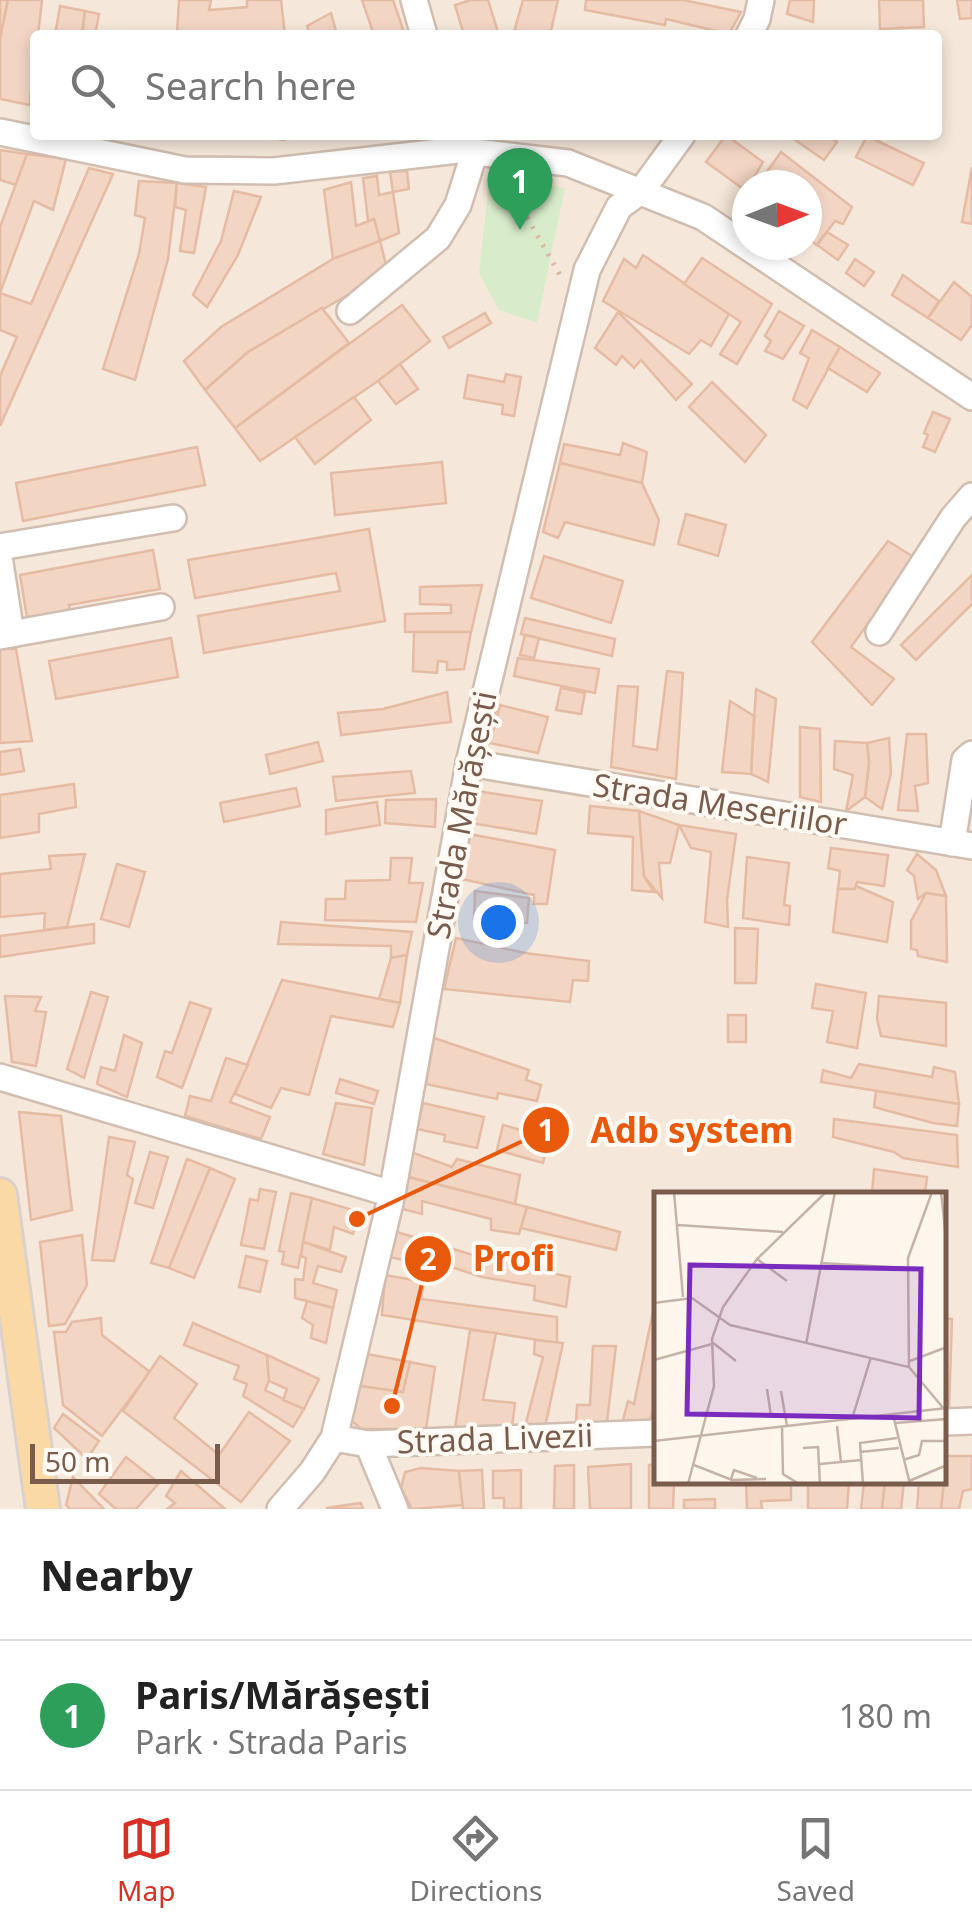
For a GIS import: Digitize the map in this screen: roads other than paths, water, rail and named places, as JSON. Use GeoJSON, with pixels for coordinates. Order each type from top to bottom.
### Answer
{"type":"FeatureCollection","features":[{"type":"Feature","properties":{"kind":"main road"},"geometry":{"type":"LineString","coordinates":[[0,1195],[10,1344],[42,1509]]}},
{"type":"Feature","properties":{"kind":"street"},"geometry":{"type":"LineString","coordinates":[[414,0],[423,30]]}},
{"type":"Feature","properties":{"kind":"street"},"geometry":{"type":"LineString","coordinates":[[752,30],[761,0]]}},
{"type":"Feature","properties":{"kind":"street"},"geometry":{"type":"LineString","coordinates":[[0,132],[30,138]]}},
{"type":"Feature","properties":{"kind":"street"},"geometry":{"type":"LineString","coordinates":[[39,140],[185,170],[274,171],[469,147],[568,163],[703,218],[972,397]]}},
{"type":"Feature","properties":{"kind":"street","name":"Strada Mărășești"},"geometry":{"type":"LineString","coordinates":[[280,1509],[312,1472],[334,1438],[392,1194],[469,763],[587,270],[619,206],[642,190],[678,140]]}},
{"type":"Feature","properties":{"kind":"street"},"geometry":{"type":"LineString","coordinates":[[350,311],[438,238],[458,205],[469,147]]}},
{"type":"Feature","properties":{"kind":"street"},"geometry":{"type":"LineString","coordinates":[[879,632],[953,518],[972,496]]}},
{"type":"Feature","properties":{"kind":"street"},"geometry":{"type":"LineString","coordinates":[[0,547],[173,518]]}},
{"type":"Feature","properties":{"kind":"street"},"geometry":{"type":"LineString","coordinates":[[0,563],[6,634],[161,607]]}},
{"type":"Feature","properties":{"kind":"street"},"geometry":{"type":"LineString","coordinates":[[962,845],[965,760],[972,754]]}},
{"type":"Feature","properties":{"kind":"street","name":"Strada Meseriilor"},"geometry":{"type":"LineString","coordinates":[[469,763],[962,845]]}},
{"type":"Feature","properties":{"kind":"street"},"geometry":{"type":"LineString","coordinates":[[0,1077],[392,1194]]}},
{"type":"Feature","properties":{"kind":"street"},"geometry":{"type":"LineString","coordinates":[[947,1422],[972,1421]]}},
{"type":"Feature","properties":{"kind":"street","name":"Strada Livezii"},"geometry":{"type":"LineString","coordinates":[[334,1438],[368,1444],[654,1433]]}},
{"type":"Feature","properties":{"kind":"street"},"geometry":{"type":"LineString","coordinates":[[368,1444],[394,1509]]}},
{"type":"Feature","properties":{"kind":"place","name":"Paris/Mărășești"},"geometry":{"type":"Point","coordinates":[520,230]}},
{"type":"Feature","properties":{"kind":"place","name":"Adb system"},"geometry":{"type":"Point","coordinates":[357,1219]}},
{"type":"Feature","properties":{"kind":"place","name":"Profi"},"geometry":{"type":"Point","coordinates":[392,1406]}}]}
